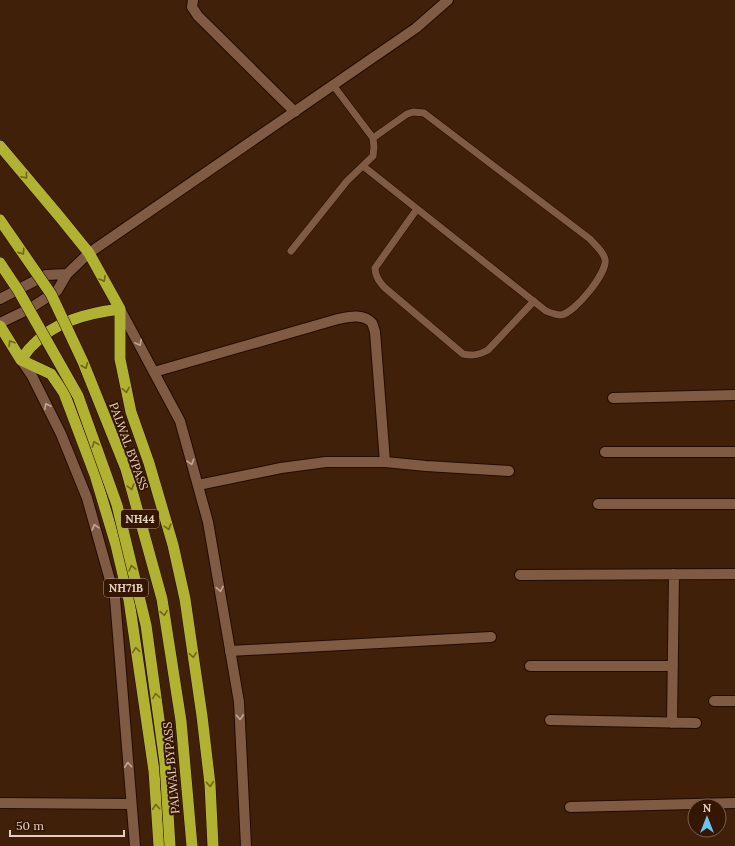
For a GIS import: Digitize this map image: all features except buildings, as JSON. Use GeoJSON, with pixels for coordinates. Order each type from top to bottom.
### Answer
{"type":"FeatureCollection","features":[{"type":"Feature","properties":{"kind":"highway"},"geometry":{"type":"LineString","coordinates":[[0,146],[89,253],[120,309],[120,359],[131,412],[149,463],[173,544],[185,599],[210,784],[213,846]]}},
{"type":"Feature","properties":{"kind":"highway","name":"PALWAL BYPASS"},"geometry":{"type":"LineString","coordinates":[[0,220],[51,294],[83,362],[126,470],[162,599],[181,721],[192,846]]}},
{"type":"Feature","properties":{"kind":"highway","name":"PALWAL BYPASS"},"geometry":{"type":"LineString","coordinates":[[0,263],[29,308],[78,396],[117,506],[146,625],[165,763],[170,846]]}},
{"type":"Feature","properties":{"kind":"highway"},"geometry":{"type":"LineString","coordinates":[[0,324],[21,360],[32,345],[53,328],[97,312],[120,309]]}},
{"type":"Feature","properties":{"kind":"highway","name":"NH71B"},"geometry":{"type":"LineString","coordinates":[[21,360],[51,374],[64,393],[95,475],[116,545],[129,600],[154,771],[159,846]]}},
{"type":"Feature","properties":{"kind":"street"},"geometry":{"type":"LineString","coordinates":[[193,0],[192,7],[198,16],[295,112]]}},
{"type":"Feature","properties":{"kind":"street"},"geometry":{"type":"LineString","coordinates":[[0,324],[57,291],[67,274],[89,253],[416,28],[448,0]]}},
{"type":"Feature","properties":{"kind":"street"},"geometry":{"type":"LineString","coordinates":[[0,299],[46,275],[67,274]]}},
{"type":"Feature","properties":{"kind":"street"},"geometry":{"type":"LineString","coordinates":[[120,309],[180,421],[208,522],[239,702],[246,846]]}},
{"type":"Feature","properties":{"kind":"street"},"geometry":{"type":"LineString","coordinates":[[154,372],[338,319],[352,316],[364,318],[372,323],[375,332],[385,462]]}},
{"type":"Feature","properties":{"kind":"street"},"geometry":{"type":"LineString","coordinates":[[21,360],[32,376],[61,434],[87,498],[115,598],[135,846]]}},
{"type":"Feature","properties":{"kind":"street"},"geometry":{"type":"LineString","coordinates":[[613,398],[735,395]]}},
{"type":"Feature","properties":{"kind":"street"},"geometry":{"type":"LineString","coordinates":[[605,452],[735,452]]}},
{"type":"Feature","properties":{"kind":"street"},"geometry":{"type":"LineString","coordinates":[[198,485],[281,468],[326,462],[385,462],[509,471]]}},
{"type":"Feature","properties":{"kind":"street"},"geometry":{"type":"LineString","coordinates":[[598,504],[735,504]]}},
{"type":"Feature","properties":{"kind":"street"},"geometry":{"type":"LineString","coordinates":[[672,723],[674,574]]}},
{"type":"Feature","properties":{"kind":"street"},"geometry":{"type":"LineString","coordinates":[[520,575],[735,574]]}},
{"type":"Feature","properties":{"kind":"street"},"geometry":{"type":"LineString","coordinates":[[230,651],[491,636]]}},
{"type":"Feature","properties":{"kind":"street"},"geometry":{"type":"LineString","coordinates":[[530,666],[673,666]]}},
{"type":"Feature","properties":{"kind":"street"},"geometry":{"type":"LineString","coordinates":[[714,701],[735,702]]}},
{"type":"Feature","properties":{"kind":"street"},"geometry":{"type":"LineString","coordinates":[[550,720],[696,723]]}},
{"type":"Feature","properties":{"kind":"street"},"geometry":{"type":"LineString","coordinates":[[0,803],[132,804]]}},
{"type":"Feature","properties":{"kind":"street"},"geometry":{"type":"LineString","coordinates":[[570,807],[735,803]]}},
{"type":"Feature","properties":{"kind":"lane"},"geometry":{"type":"LineString","coordinates":[[291,251],[347,180],[373,156],[373,138],[333,85]]}},
{"type":"Feature","properties":{"kind":"lane"},"geometry":{"type":"LineString","coordinates":[[363,166],[546,311],[561,315],[569,312],[581,302],[604,268],[605,259],[601,251],[590,239],[424,113],[413,112],[407,114],[373,138]]}},
{"type":"Feature","properties":{"kind":"lane"},"geometry":{"type":"LineString","coordinates":[[417,209],[374,268],[374,273],[384,287],[463,354],[472,356],[479,355],[488,350],[534,302]]}}]}
